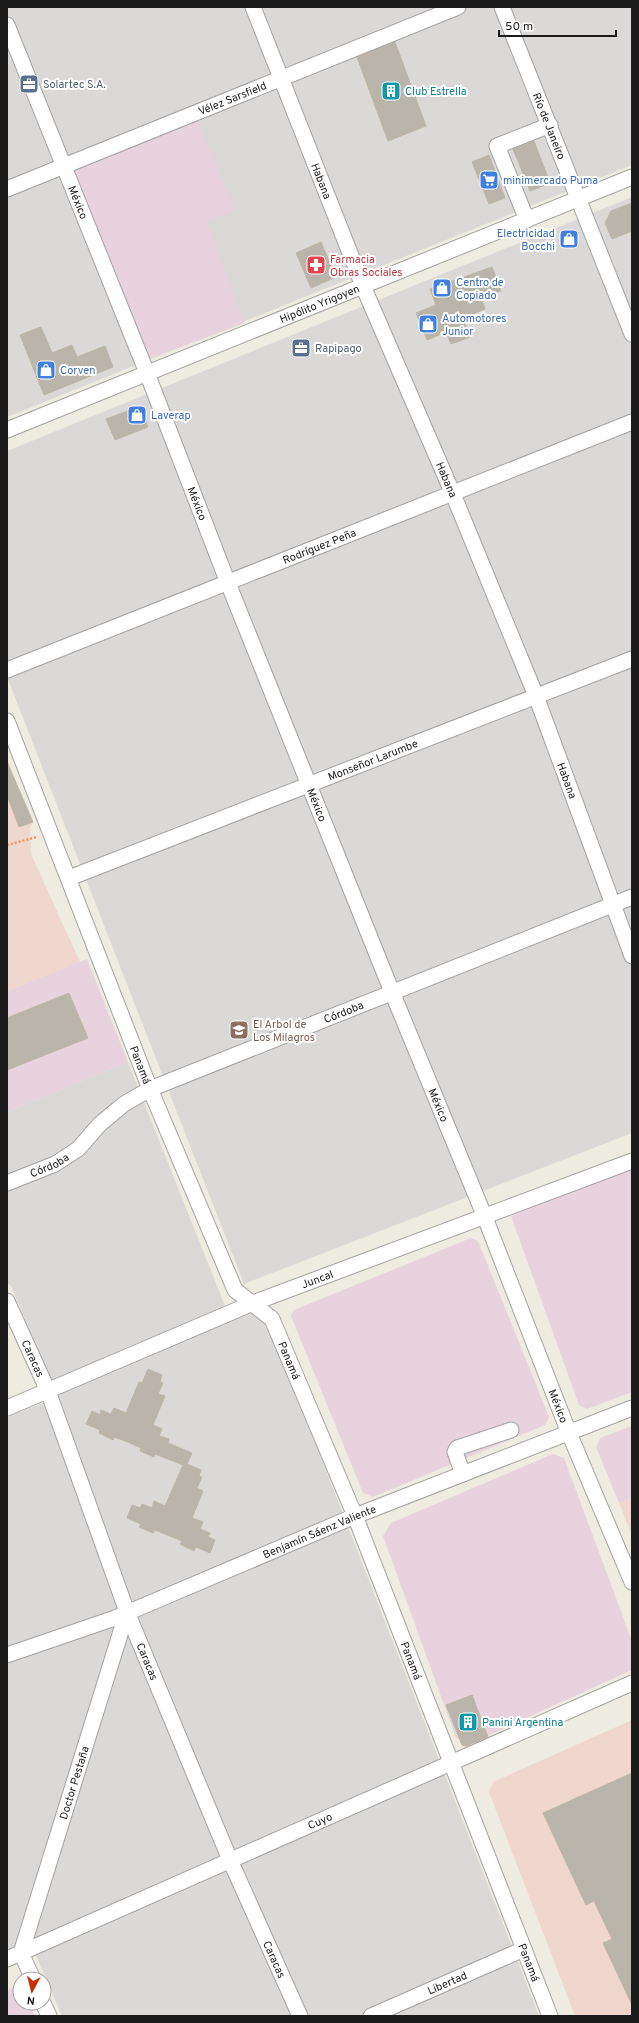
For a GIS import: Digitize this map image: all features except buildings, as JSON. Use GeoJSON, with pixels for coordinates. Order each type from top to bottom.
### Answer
{"type":"FeatureCollection","features":[{"type":"Feature","properties":{"kind":"street","name":"Habana"},"geometry":{"type":"LineString","coordinates":[[253,7],[363,286],[453,494],[536,696],[612,906],[632,956]]}},
{"type":"Feature","properties":{"kind":"street","name":"Vélez Sarsfield"},"geometry":{"type":"LineString","coordinates":[[7,188],[458,7]]}},
{"type":"Feature","properties":{"kind":"street","name":"Río de Janeiro"},"geometry":{"type":"LineString","coordinates":[[502,7],[632,334]]}},
{"type":"Feature","properties":{"kind":"street","name":"México"},"geometry":{"type":"LineString","coordinates":[[7,25],[147,373],[228,583],[392,992],[484,1215],[569,1433],[632,1582]]}},
{"type":"Feature","properties":{"kind":"street"},"geometry":{"type":"LineString","coordinates":[[527,220],[497,146],[550,125]]}},
{"type":"Feature","properties":{"kind":"street","name":"Hipólito Yrigoyen"},"geometry":{"type":"LineString","coordinates":[[7,430],[632,177]]}},
{"type":"Feature","properties":{"kind":"street","name":"Rodríguez Peña"},"geometry":{"type":"LineString","coordinates":[[7,670],[632,422]]}},
{"type":"Feature","properties":{"kind":"street","name":"Monseñor Larumbe"},"geometry":{"type":"LineString","coordinates":[[69,878],[632,659]]}},
{"type":"Feature","properties":{"kind":"street","name":"Panamá"},"geometry":{"type":"LineString","coordinates":[[7,721],[150,1089],[235,1290],[272,1319],[355,1516],[550,2016]]}},
{"type":"Feature","properties":{"kind":"street","name":"Córdoba"},"geometry":{"type":"LineString","coordinates":[[7,1183],[61,1160],[78,1149],[100,1124],[124,1104],[150,1089],[632,898]]}},
{"type":"Feature","properties":{"kind":"street","name":"Juncal"},"geometry":{"type":"LineString","coordinates":[[7,1408],[253,1303],[484,1215],[632,1161]]}},
{"type":"Feature","properties":{"kind":"street","name":"Caracas"},"geometry":{"type":"LineString","coordinates":[[7,1302],[48,1391],[127,1612],[230,1860],[300,2016]]}},
{"type":"Feature","properties":{"kind":"street","name":"Benjamín Sáenz Valiente"},"geometry":{"type":"LineString","coordinates":[[7,1655],[127,1612],[355,1516],[632,1408]]}},
{"type":"Feature","properties":{"kind":"street"},"geometry":{"type":"LineString","coordinates":[[463,1474],[456,1452],[458,1448],[511,1430]]}},
{"type":"Feature","properties":{"kind":"street","name":"Doctor Pestaña"},"geometry":{"type":"LineString","coordinates":[[21,1953],[127,1612]]}},
{"type":"Feature","properties":{"kind":"street","name":"Cuyo"},"geometry":{"type":"LineString","coordinates":[[7,1959],[632,1683]]}},
{"type":"Feature","properties":{"kind":"street","name":"Libertad"},"geometry":{"type":"LineString","coordinates":[[371,2016],[524,1949]]}},
{"type":"Feature","properties":{"kind":"street"},"geometry":{"type":"LineString","coordinates":[[21,1953],[29,1971]]}},
{"type":"Feature","properties":{"kind":"path"},"geometry":{"type":"LineString","coordinates":[[7,845],[51,833]]}},
{"type":"Feature","properties":{"kind":"shaded area"},"geometry":{"type":"Polygon","coordinates":[[[7,7],[632,7],[632,165],[7,417],[7,7]]]}},
{"type":"Feature","properties":{"kind":"shaded area"},"geometry":{"type":"Polygon","coordinates":[[[197,118],[235,210],[207,222],[245,323],[154,357],[149,357],[145,353],[73,172],[197,118]]]}},
{"type":"Feature","properties":{"kind":"shaded area"},"geometry":{"type":"Polygon","coordinates":[[[632,197],[632,1133],[244,1284],[7,677],[7,451],[632,197]]]}},
{"type":"Feature","properties":{"kind":"shaded area"},"geometry":{"type":"Polygon","coordinates":[[[7,759],[33,823],[30,827],[31,854],[80,962],[7,991],[7,759]]]}},
{"type":"Feature","properties":{"kind":"shaded area"},"geometry":{"type":"Polygon","coordinates":[[[87,959],[128,1062],[7,1112],[7,991],[87,959]]]}},
{"type":"Feature","properties":{"kind":"shaded area"},"geometry":{"type":"Polygon","coordinates":[[[128,1062],[231,1321],[263,1309],[539,2016],[62,2016],[52,1993],[52,1971],[43,1971],[30,1942],[7,1952],[7,1417],[58,1397],[11,1286],[7,1283],[7,1112],[128,1062]]]}},
{"type":"Feature","properties":{"kind":"shaded area"},"geometry":{"type":"Polygon","coordinates":[[[632,1167],[632,1392],[587,1409],[579,1405],[511,1216],[632,1167]]]}},
{"type":"Feature","properties":{"kind":"shaded area"},"geometry":{"type":"Polygon","coordinates":[[[471,1238],[478,1241],[549,1417],[545,1425],[373,1497],[363,1493],[291,1316],[294,1310],[471,1238]]]}},
{"type":"Feature","properties":{"kind":"shaded area"},"geometry":{"type":"Polygon","coordinates":[[[632,1426],[632,1498],[619,1503],[596,1447],[600,1438],[632,1426]]]}},
{"type":"Feature","properties":{"kind":"shaded area"},"geometry":{"type":"Polygon","coordinates":[[[553,1454],[564,1458],[632,1641],[632,1670],[469,1744],[456,1738],[383,1536],[391,1523],[553,1454]]]}},
{"type":"Feature","properties":{"kind":"shaded area"},"geometry":{"type":"Polygon","coordinates":[[[632,1498],[632,1535],[619,1503],[632,1498]]]}},
{"type":"Feature","properties":{"kind":"shaded area"},"geometry":{"type":"Polygon","coordinates":[[[632,1720],[632,2016],[575,2016],[489,1792],[493,1782],[632,1720]]]}},
{"type":"Feature","properties":{"kind":"shaded area"},"geometry":{"type":"Polygon","coordinates":[[[12,1988],[12,2011],[33,2011],[35,2016],[7,2016],[7,1991],[12,1988]]]}},
{"type":"Feature","properties":{"kind":"place","name":"Solartec S.A."},"geometry":{"type":"Point","coordinates":[29,84]}},
{"type":"Feature","properties":{"kind":"place","name":"Club Estrella"},"geometry":{"type":"Point","coordinates":[391,91]}},
{"type":"Feature","properties":{"kind":"place","name":"minimercado Puma"},"geometry":{"type":"Point","coordinates":[489,180]}},
{"type":"Feature","properties":{"kind":"place","name":"Electricidad Bocchi"},"geometry":{"type":"Point","coordinates":[569,239]}},
{"type":"Feature","properties":{"kind":"place","name":"Farmacia Obras Sociales"},"geometry":{"type":"Point","coordinates":[316,265]}},
{"type":"Feature","properties":{"kind":"place","name":"Centro de Copiado"},"geometry":{"type":"Point","coordinates":[442,288]}},
{"type":"Feature","properties":{"kind":"place","name":"Automotores Junior"},"geometry":{"type":"Point","coordinates":[428,324]}},
{"type":"Feature","properties":{"kind":"place","name":"Rapipago"},"geometry":{"type":"Point","coordinates":[301,348]}},
{"type":"Feature","properties":{"kind":"place","name":"Corven"},"geometry":{"type":"Point","coordinates":[46,370]}},
{"type":"Feature","properties":{"kind":"place","name":"Laverap"},"geometry":{"type":"Point","coordinates":[137,415]}},
{"type":"Feature","properties":{"kind":"place","name":"El Arbol de Los Milagros"},"geometry":{"type":"Point","coordinates":[239,1030]}},
{"type":"Feature","properties":{"kind":"place","name":"Panini Argentina"},"geometry":{"type":"Point","coordinates":[468,1722]}}]}
